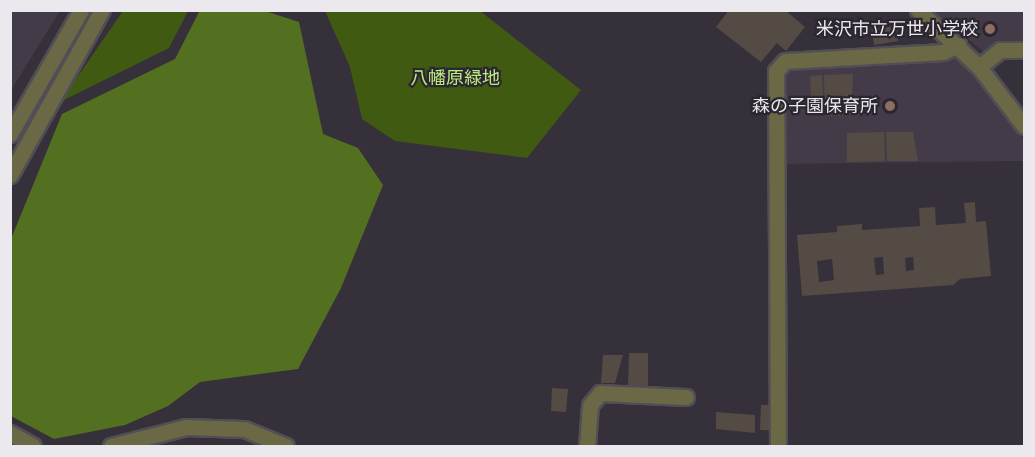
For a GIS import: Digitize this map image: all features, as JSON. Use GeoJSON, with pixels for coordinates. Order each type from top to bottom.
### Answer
{"type":"FeatureCollection","features":[{"type":"Feature","properties":{"kind":"street"},"geometry":{"type":"LineString","coordinates":[[10,134],[81,10]]}},
{"type":"Feature","properties":{"kind":"street"},"geometry":{"type":"LineString","coordinates":[[10,175],[102,10]]}},
{"type":"Feature","properties":{"kind":"street"},"geometry":{"type":"LineString","coordinates":[[918,10],[979,67],[1024,126]]}},
{"type":"Feature","properties":{"kind":"street"},"geometry":{"type":"LineString","coordinates":[[778,447],[776,71],[785,61],[943,52],[958,45]]}},
{"type":"Feature","properties":{"kind":"street"},"geometry":{"type":"LineString","coordinates":[[979,67],[1000,50],[1024,50]]}},
{"type":"Feature","properties":{"kind":"street"},"geometry":{"type":"LineString","coordinates":[[587,447],[590,405],[600,393],[686,397]]}},
{"type":"Feature","properties":{"kind":"street"},"geometry":{"type":"LineString","coordinates":[[111,447],[186,427],[244,429],[286,447]]}},
{"type":"Feature","properties":{"kind":"street"},"geometry":{"type":"LineString","coordinates":[[10,433],[33,447]]}},
{"type":"Feature","properties":{"kind":"shaded area"},"geometry":{"type":"Polygon","coordinates":[[[10,11],[60,11],[11,90],[10,11]]]}},
{"type":"Feature","properties":{"kind":"shaded area","name":"米沢市立万世小学校"},"geometry":{"type":"Polygon","coordinates":[[[933,11],[1024,11],[1024,47],[988,55],[933,11]]]}},
{"type":"Feature","properties":{"kind":"shaded area","name":"森の子園保育所"},"geometry":{"type":"Polygon","coordinates":[[[946,56],[961,61],[1024,140],[1024,161],[784,164],[785,67],[946,56]]]}},
{"type":"Feature","properties":{"kind":"green space"},"geometry":{"type":"Polygon","coordinates":[[[200,10],[265,11],[299,22],[323,134],[358,148],[383,185],[341,288],[298,369],[200,382],[168,406],[125,425],[54,439],[11,416],[11,239],[62,114],[175,59],[200,10]]]}},
{"type":"Feature","properties":{"kind":"green space"},"geometry":{"type":"Polygon","coordinates":[[[123,11],[188,11],[169,48],[60,102],[123,11]]]}},
{"type":"Feature","properties":{"kind":"green space","name":"八幡原緑地"},"geometry":{"type":"Polygon","coordinates":[[[325,11],[480,11],[581,90],[527,158],[395,141],[362,119],[350,67],[325,11]]]}},
{"type":"Feature","properties":{"kind":"building"},"geometry":{"type":"Polygon","coordinates":[[[729,10],[785,10],[805,27],[786,51],[777,43],[761,62],[716,27],[729,10]]]}},
{"type":"Feature","properties":{"kind":"building"},"geometry":{"type":"Polygon","coordinates":[[[896,26],[898,41],[874,45],[872,29],[896,26]]]}},
{"type":"Feature","properties":{"kind":"building"},"geometry":{"type":"Polygon","coordinates":[[[853,74],[852,98],[863,97],[864,115],[825,116],[824,75],[853,74]]]}},
{"type":"Feature","properties":{"kind":"building"},"geometry":{"type":"Polygon","coordinates":[[[822,75],[823,97],[811,97],[810,76],[822,75]]]}},
{"type":"Feature","properties":{"kind":"building"},"geometry":{"type":"Polygon","coordinates":[[[884,132],[885,161],[847,162],[847,133],[884,132]]]}},
{"type":"Feature","properties":{"kind":"building"},"geometry":{"type":"Polygon","coordinates":[[[886,132],[913,132],[918,161],[887,161],[886,132]]]}},
{"type":"Feature","properties":{"kind":"building"},"geometry":{"type":"Polygon","coordinates":[[[975,202],[976,222],[986,221],[991,276],[960,279],[953,285],[802,296],[797,235],[837,232],[837,226],[862,224],[862,230],[920,226],[919,208],[935,207],[936,225],[966,223],[964,203],[975,202]],[[883,257],[874,258],[876,275],[884,274],[883,257]],[[913,257],[905,258],[906,271],[914,270],[913,257]],[[832,259],[817,261],[819,282],[834,280],[832,259]]]}},
{"type":"Feature","properties":{"kind":"building"},"geometry":{"type":"Polygon","coordinates":[[[629,353],[648,353],[648,386],[628,385],[629,353]]]}},
{"type":"Feature","properties":{"kind":"building"},"geometry":{"type":"Polygon","coordinates":[[[603,355],[623,355],[615,383],[601,383],[603,355]]]}},
{"type":"Feature","properties":{"kind":"building"},"geometry":{"type":"Polygon","coordinates":[[[552,388],[568,389],[566,412],[551,411],[552,388]]]}},
{"type":"Feature","properties":{"kind":"building"},"geometry":{"type":"Polygon","coordinates":[[[761,405],[775,405],[774,430],[760,430],[761,405]]]}},
{"type":"Feature","properties":{"kind":"building"},"geometry":{"type":"Polygon","coordinates":[[[716,412],[755,415],[755,433],[716,429],[716,412]]]}},
{"type":"Feature","properties":{"kind":"place","name":"米沢市立万世小学校"},"geometry":{"type":"Point","coordinates":[990,29]}},
{"type":"Feature","properties":{"kind":"place","name":"森の子園保育所"},"geometry":{"type":"Point","coordinates":[890,106]}}]}
